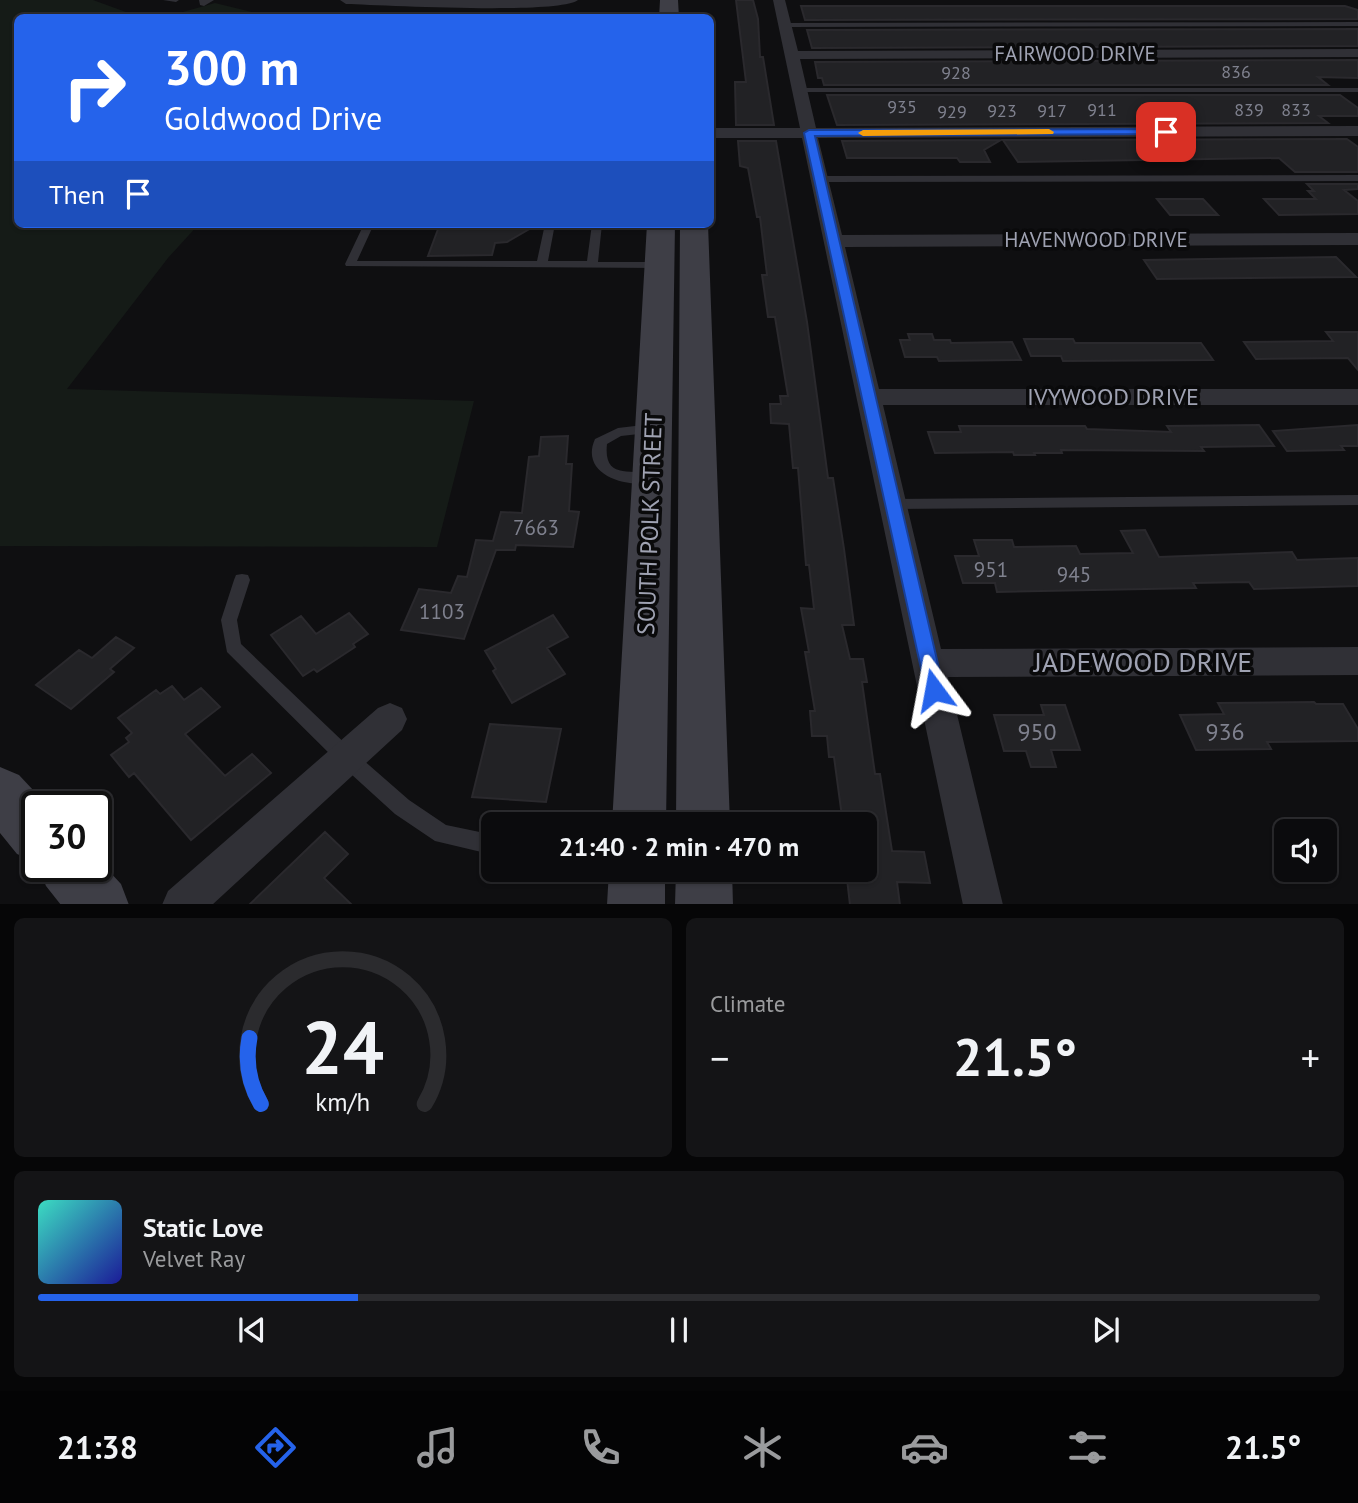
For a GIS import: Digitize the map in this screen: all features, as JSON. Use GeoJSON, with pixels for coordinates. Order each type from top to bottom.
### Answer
{"type":"FeatureCollection","features":[{"type":"Feature","properties":{"kind":"main road","name":"SOUTH POLK STREET"},"geometry":{"type":"LineString","coordinates":[[639,812],[661,228]]}},
{"type":"Feature","properties":{"kind":"main road","name":"SOUTH POLK STREET"},"geometry":{"type":"LineString","coordinates":[[694,228],[703,812]]}},
{"type":"Feature","properties":{"kind":"main road"},"geometry":{"type":"LineString","coordinates":[[653,429],[697,430]]}},
{"type":"Feature","properties":{"kind":"main road"},"geometry":{"type":"LineString","coordinates":[[0,793],[21,816]]}},
{"type":"Feature","properties":{"kind":"main road"},"geometry":{"type":"LineString","coordinates":[[80,882],[99,904]]}},
{"type":"Feature","properties":{"kind":"main road"},"geometry":{"type":"LineString","coordinates":[[636,904],[637,882]]}},
{"type":"Feature","properties":{"kind":"main road"},"geometry":{"type":"LineString","coordinates":[[704,882],[704,904]]}},
{"type":"Feature","properties":{"kind":"street"},"geometry":{"type":"LineString","coordinates":[[346,0],[463,4],[549,3],[572,0]]}},
{"type":"Feature","properties":{"kind":"street"},"geometry":{"type":"LineString","coordinates":[[782,13],[983,904]]}},
{"type":"Feature","properties":{"kind":"street","name":"FAIRWOOD DRIVE"},"geometry":{"type":"LineString","coordinates":[[791,55],[1358,53]]}},
{"type":"Feature","properties":{"kind":"street"},"geometry":{"type":"LineString","coordinates":[[714,133],[1358,131]]}},
{"type":"Feature","properties":{"kind":"street","name":"HAVENWOOD DRIVE"},"geometry":{"type":"LineString","coordinates":[[833,241],[1358,239]]}},
{"type":"Feature","properties":{"kind":"street","name":"IVYWOOD DRIVE"},"geometry":{"type":"LineString","coordinates":[[868,397],[1358,397]]}},
{"type":"Feature","properties":{"kind":"street","name":"JADEWOOD DRIVE"},"geometry":{"type":"LineString","coordinates":[[928,663],[1358,661]]}},
{"type":"Feature","properties":{"kind":"street"},"geometry":{"type":"LineString","coordinates":[[183,904],[390,719]]}},
{"type":"Feature","properties":{"kind":"lane"},"geometry":{"type":"LineString","coordinates":[[166,0],[176,0]]}},
{"type":"Feature","properties":{"kind":"lane"},"geometry":{"type":"LineString","coordinates":[[782,13],[1358,24]]}},
{"type":"Feature","properties":{"kind":"lane"},"geometry":{"type":"LineString","coordinates":[[799,90],[1358,90]]}},
{"type":"Feature","properties":{"kind":"lane"},"geometry":{"type":"LineString","coordinates":[[819,179],[1358,178]]}},
{"type":"Feature","properties":{"kind":"lane"},"geometry":{"type":"LineString","coordinates":[[367,228],[350,264],[659,265]]}},
{"type":"Feature","properties":{"kind":"lane"},"geometry":{"type":"LineString","coordinates":[[542,265],[549,228]]}},
{"type":"Feature","properties":{"kind":"lane"},"geometry":{"type":"LineString","coordinates":[[592,265],[597,228]]}},
{"type":"Feature","properties":{"kind":"lane"},"geometry":{"type":"LineString","coordinates":[[652,478],[610,472],[601,467],[596,457],[600,442],[608,435],[621,430],[653,429]]}},
{"type":"Feature","properties":{"kind":"lane"},"geometry":{"type":"LineString","coordinates":[[892,504],[1358,500]]}},
{"type":"Feature","properties":{"kind":"lane"},"geometry":{"type":"LineString","coordinates":[[242,580],[229,620],[233,647],[347,758],[402,807],[442,834],[481,842]]}},
{"type":"Feature","properties":{"kind":"shaded area"},"geometry":{"type":"Polygon","coordinates":[[[0,0],[93,0],[126,12],[157,14],[14,14],[14,228],[195,228],[168,258],[67,389],[474,401],[437,547],[0,546],[0,0]]]}},
{"type":"Feature","properties":{"kind":"shaded area"},"geometry":{"type":"Polygon","coordinates":[[[215,3],[261,14],[176,14],[215,3]]]}},
{"type":"Feature","properties":{"kind":"building"},"geometry":{"type":"Polygon","coordinates":[[[736,0],[753,0],[758,19],[760,57],[763,57],[774,125],[736,125],[735,82],[746,82],[736,0]]]}},
{"type":"Feature","properties":{"kind":"building"},"geometry":{"type":"Polygon","coordinates":[[[801,6],[1345,6],[1358,10],[1358,19],[805,20],[801,6]]]}},
{"type":"Feature","properties":{"kind":"building"},"geometry":{"type":"Polygon","coordinates":[[[1358,29],[1358,46],[812,48],[807,30],[1358,29]]]}},
{"type":"Feature","properties":{"kind":"building"},"geometry":{"type":"Polygon","coordinates":[[[1358,60],[1358,78],[1318,77],[1328,85],[824,85],[822,78],[818,78],[815,62],[1358,60]]]}},
{"type":"Feature","properties":{"kind":"building"},"geometry":{"type":"Polygon","coordinates":[[[827,95],[1340,95],[1358,108],[1358,116],[1319,116],[1328,123],[837,125],[827,95]]]}},
{"type":"Feature","properties":{"kind":"building"},"geometry":{"type":"Polygon","coordinates":[[[1347,139],[1358,147],[1358,172],[1295,172],[1279,158],[1018,162],[1003,140],[1347,139]]]}},
{"type":"Feature","properties":{"kind":"building"},"geometry":{"type":"Polygon","coordinates":[[[1001,140],[984,150],[990,162],[960,162],[957,158],[847,158],[842,141],[1001,140]]]}},
{"type":"Feature","properties":{"kind":"building"},"geometry":{"type":"Polygon","coordinates":[[[738,141],[776,141],[807,322],[828,478],[833,478],[844,549],[854,625],[842,625],[850,659],[863,659],[867,682],[862,682],[875,774],[880,774],[892,851],[924,852],[930,883],[897,882],[900,904],[850,904],[847,882],[877,882],[877,812],[841,812],[834,757],[829,757],[827,736],[812,736],[810,711],[815,711],[801,608],[814,609],[809,565],[806,565],[798,468],[793,468],[789,424],[771,423],[770,404],[781,404],[780,396],[788,396],[775,317],[768,317],[762,275],[767,275],[760,217],[757,217],[748,168],[740,166],[738,141]]]}},
{"type":"Feature","properties":{"kind":"building"},"geometry":{"type":"Polygon","coordinates":[[[1307,184],[1358,184],[1358,189],[1344,190],[1358,201],[1358,214],[1279,215],[1264,199],[1316,199],[1308,191],[1314,191],[1307,184]]]}},
{"type":"Feature","properties":{"kind":"building"},"geometry":{"type":"Polygon","coordinates":[[[1157,199],[1203,199],[1218,215],[1170,215],[1157,199]]]}},
{"type":"Feature","properties":{"kind":"building"},"geometry":{"type":"Polygon","coordinates":[[[438,228],[531,228],[507,242],[495,243],[492,255],[428,256],[438,228]]]}},
{"type":"Feature","properties":{"kind":"building"},"geometry":{"type":"Polygon","coordinates":[[[1336,257],[1356,277],[1157,279],[1144,260],[1336,257]]]}},
{"type":"Feature","properties":{"kind":"building"},"geometry":{"type":"Polygon","coordinates":[[[1326,332],[1358,332],[1358,370],[1348,358],[1256,359],[1244,342],[1333,341],[1326,332]]]}},
{"type":"Feature","properties":{"kind":"building"},"geometry":{"type":"Polygon","coordinates":[[[908,334],[932,334],[934,340],[950,340],[951,343],[1012,342],[1021,360],[939,361],[937,357],[905,357],[900,340],[910,340],[908,334]]]}},
{"type":"Feature","properties":{"kind":"building"},"geometry":{"type":"Polygon","coordinates":[[[1024,339],[1073,339],[1075,343],[1201,343],[1213,360],[1063,361],[1061,356],[1031,356],[1024,339]]]}},
{"type":"Feature","properties":{"kind":"building"},"geometry":{"type":"Polygon","coordinates":[[[1259,425],[1274,446],[1201,447],[1204,451],[1061,450],[1062,453],[1034,453],[1035,455],[1014,455],[1013,452],[935,453],[928,432],[961,432],[959,426],[1085,426],[1087,429],[1171,432],[1167,426],[1259,425]]]}},
{"type":"Feature","properties":{"kind":"building"},"geometry":{"type":"Polygon","coordinates":[[[1358,425],[1358,446],[1341,446],[1344,450],[1287,451],[1273,431],[1358,425]]]}},
{"type":"Feature","properties":{"kind":"building"},"geometry":{"type":"Polygon","coordinates":[[[568,436],[566,464],[572,464],[569,511],[579,512],[573,547],[516,545],[515,550],[496,550],[464,639],[401,630],[419,589],[451,593],[458,576],[467,577],[476,540],[493,541],[501,512],[522,513],[529,457],[539,456],[541,437],[568,436]]]}},
{"type":"Feature","properties":{"kind":"building"},"geometry":{"type":"Polygon","coordinates":[[[1145,530],[1159,557],[1292,552],[1297,560],[1358,558],[1358,586],[1254,589],[1249,582],[1193,583],[1196,588],[997,592],[995,583],[963,583],[955,556],[979,556],[974,540],[1012,540],[1014,547],[1076,546],[1080,554],[1133,553],[1121,531],[1145,530]]]}},
{"type":"Feature","properties":{"kind":"building"},"geometry":{"type":"Polygon","coordinates":[[[349,613],[368,634],[353,644],[355,647],[317,672],[314,669],[303,676],[271,635],[301,616],[316,634],[349,613]]]}},
{"type":"Feature","properties":{"kind":"building"},"geometry":{"type":"Polygon","coordinates":[[[553,615],[568,637],[547,648],[565,674],[512,703],[493,671],[496,669],[485,651],[553,615]]]}},
{"type":"Feature","properties":{"kind":"building"},"geometry":{"type":"Polygon","coordinates":[[[116,637],[134,648],[110,669],[114,672],[71,709],[36,685],[79,650],[92,658],[116,637]]]}},
{"type":"Feature","properties":{"kind":"building"},"geometry":{"type":"Polygon","coordinates":[[[172,686],[184,700],[201,688],[220,707],[185,734],[225,776],[252,754],[271,773],[191,840],[134,773],[129,777],[111,755],[129,742],[126,738],[132,733],[118,718],[156,690],[160,694],[172,686]]]}},
{"type":"Feature","properties":{"kind":"building"},"geometry":{"type":"Polygon","coordinates":[[[1218,703],[1343,704],[1358,729],[1358,741],[1267,742],[1271,749],[1196,750],[1180,715],[1224,714],[1218,703]]]}},
{"type":"Feature","properties":{"kind":"building"},"geometry":{"type":"Polygon","coordinates":[[[1041,705],[1065,705],[1080,750],[1051,750],[1056,767],[1031,767],[1026,751],[1004,751],[994,715],[1044,715],[1041,705]]]}},
{"type":"Feature","properties":{"kind":"building"},"geometry":{"type":"Polygon","coordinates":[[[490,724],[561,729],[546,802],[472,797],[490,724]]]}},
{"type":"Feature","properties":{"kind":"building"},"geometry":{"type":"Polygon","coordinates":[[[325,832],[348,854],[324,878],[351,904],[250,904],[325,832]]]}},
{"type":"Feature","properties":{"kind":"slow traffic"},"geometry":{"type":"LineString","coordinates":[[863,133],[1049,132]]}},
{"type":"Feature","properties":{"kind":"route"},"geometry":{"type":"LineString","coordinates":[[934,690],[809,133],[1166,132]]}}]}
